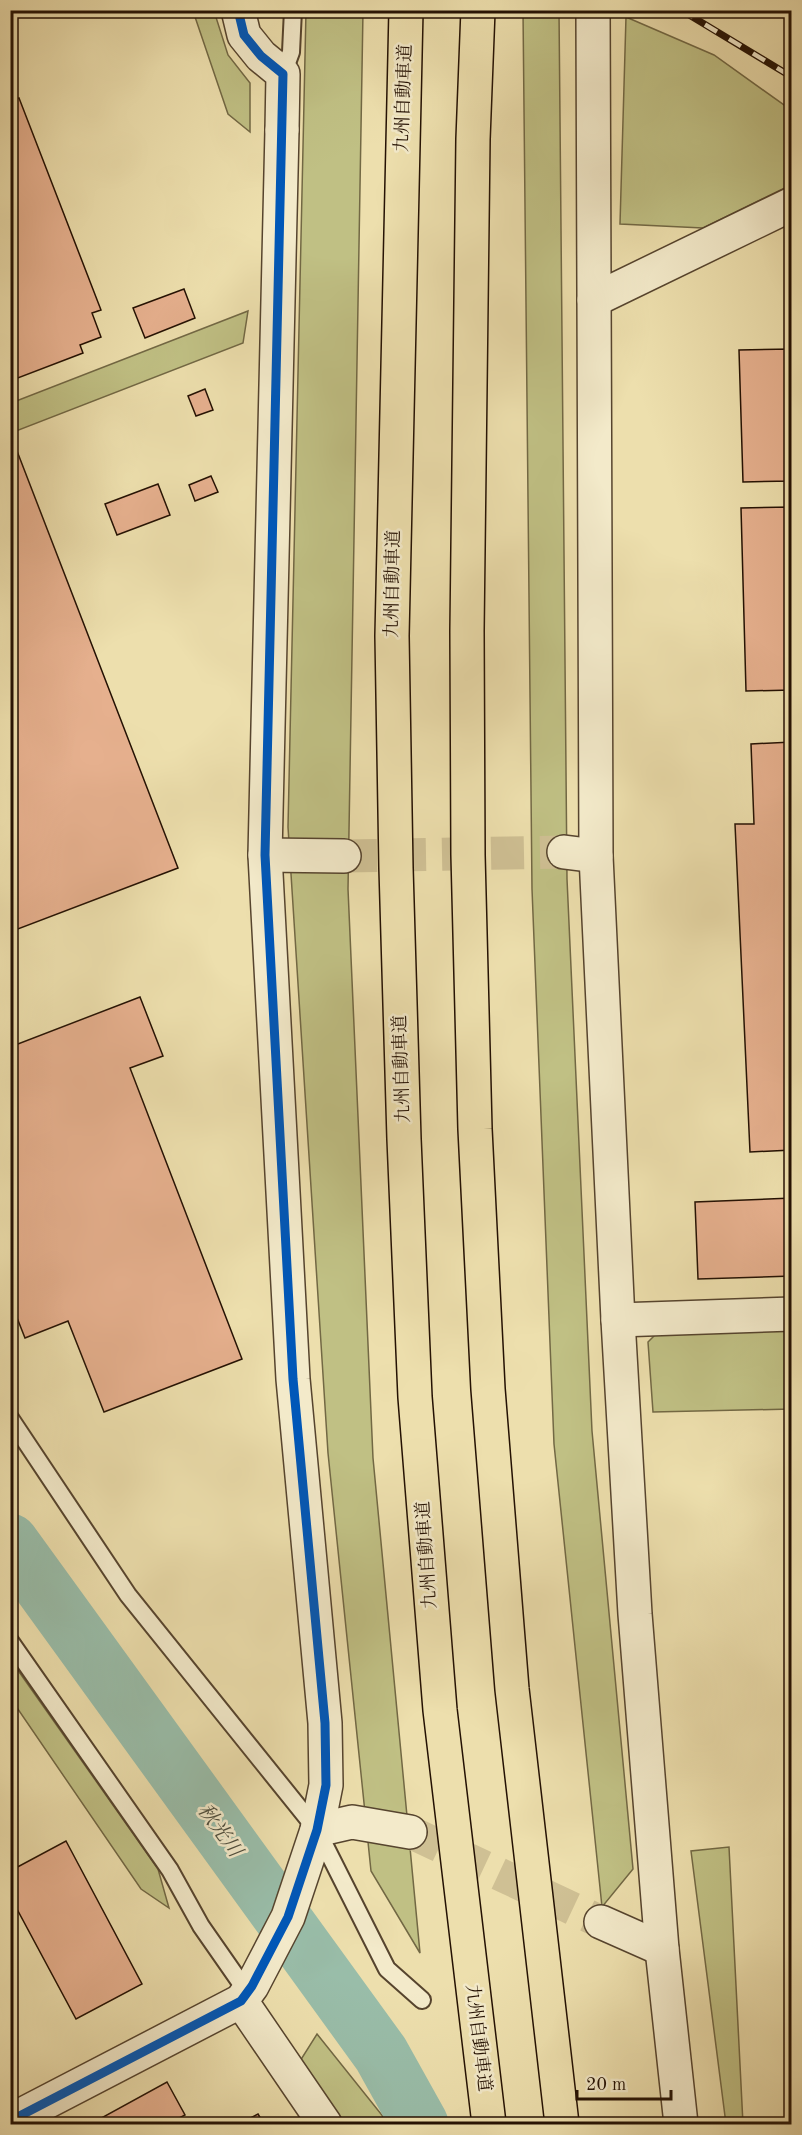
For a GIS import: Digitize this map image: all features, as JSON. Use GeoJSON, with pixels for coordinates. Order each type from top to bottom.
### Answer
{"type":"FeatureCollection","features":[{"type":"Feature","properties":{"kind":"highway","name":"九州自動車道"},"geometry":{"type":"LineString","coordinates":[[406,10],[392,636],[404,1139],[415,1397],[439,1698],[489,2124]]}},
{"type":"Feature","properties":{"kind":"highway"},"geometry":{"type":"LineString","coordinates":[[478,10],[473,139],[467,631],[468,855],[475,1130],[488,1389],[512,1689],[562,2124]]}},
{"type":"Feature","properties":{"kind":"street"},"geometry":{"type":"LineString","coordinates":[[10,2121],[247,1993],[288,1917],[317,1830],[326,1785],[325,1722],[293,1379],[265,855],[283,74],[261,56],[244,35],[238,10]]}},
{"type":"Feature","properties":{"kind":"street"},"geometry":{"type":"LineString","coordinates":[[593,10],[596,856],[618,1320],[635,1614],[662,1949],[681,2124]]}},
{"type":"Feature","properties":{"kind":"street"},"geometry":{"type":"LineString","coordinates":[[594,300],[792,204]]}},
{"type":"Feature","properties":{"kind":"street"},"geometry":{"type":"LineString","coordinates":[[564,852],[596,856]]}},
{"type":"Feature","properties":{"kind":"street"},"geometry":{"type":"LineString","coordinates":[[265,855],[344,856]]}},
{"type":"Feature","properties":{"kind":"street"},"geometry":{"type":"LineString","coordinates":[[618,1320],[792,1314]]}},
{"type":"Feature","properties":{"kind":"street"},"geometry":{"type":"LineString","coordinates":[[317,1830],[352,1822],[410,1832]]}},
{"type":"Feature","properties":{"kind":"street"},"geometry":{"type":"LineString","coordinates":[[601,1922],[662,1949]]}},
{"type":"Feature","properties":{"kind":"street"},"geometry":{"type":"LineString","coordinates":[[247,1993],[325,2124]]}},
{"type":"Feature","properties":{"kind":"lane"},"geometry":{"type":"LineString","coordinates":[[283,74],[291,52],[293,10]]}},
{"type":"Feature","properties":{"kind":"lane"},"geometry":{"type":"LineString","coordinates":[[10,1418],[128,1595],[317,1830],[387,1969],[422,2000]]}},
{"type":"Feature","properties":{"kind":"lane"},"geometry":{"type":"LineString","coordinates":[[10,1641],[170,1870],[201,1926],[247,1993]]}},
{"type":"Feature","properties":{"kind":"green space"},"geometry":{"type":"Polygon","coordinates":[[[193,11],[214,11],[228,55],[250,83],[250,132],[228,114],[193,11]]]}},
{"type":"Feature","properties":{"kind":"green space"},"geometry":{"type":"Polygon","coordinates":[[[306,11],[363,11],[348,889],[373,1458],[420,1953],[371,1871],[328,1453],[288,827],[306,11]]]}},
{"type":"Feature","properties":{"kind":"green space"},"geometry":{"type":"Polygon","coordinates":[[[523,11],[559,11],[567,879],[592,1431],[633,1869],[602,1907],[554,1444],[532,889],[523,11]]]}},
{"type":"Feature","properties":{"kind":"green space"},"geometry":{"type":"Polygon","coordinates":[[[626,17],[714,55],[791,110],[791,185],[703,228],[620,224],[626,17]]]}},
{"type":"Feature","properties":{"kind":"green space"},"geometry":{"type":"Polygon","coordinates":[[[248,311],[243,343],[11,433],[11,403],[248,311]]]}},
{"type":"Feature","properties":{"kind":"green space"},"geometry":{"type":"Polygon","coordinates":[[[791,1327],[791,1409],[653,1412],[648,1342],[659,1331],[791,1327]]]}},
{"type":"Feature","properties":{"kind":"green space"},"geometry":{"type":"Polygon","coordinates":[[[10,1659],[158,1869],[169,1908],[141,1889],[11,1699],[10,1659]]]}},
{"type":"Feature","properties":{"kind":"green space"},"geometry":{"type":"Polygon","coordinates":[[[729,1847],[743,2124],[726,2124],[691,1851],[729,1847]]]}},
{"type":"Feature","properties":{"kind":"green space"},"geometry":{"type":"Polygon","coordinates":[[[317,2034],[389,2124],[337,2124],[300,2061],[317,2034]]]}},
{"type":"Feature","properties":{"kind":"building"},"geometry":{"type":"Polygon","coordinates":[[[262,10],[280,10],[280,15],[261,13],[262,10]]]}},
{"type":"Feature","properties":{"kind":"building"},"geometry":{"type":"Polygon","coordinates":[[[19,98],[101,310],[92,313],[101,337],[80,345],[83,353],[10,381],[10,101],[19,98]]]}},
{"type":"Feature","properties":{"kind":"building"},"geometry":{"type":"Polygon","coordinates":[[[184,289],[195,318],[145,338],[133,308],[184,289]]]}},
{"type":"Feature","properties":{"kind":"building"},"geometry":{"type":"Polygon","coordinates":[[[792,349],[792,481],[743,482],[739,350],[792,349]]]}},
{"type":"Feature","properties":{"kind":"building"},"geometry":{"type":"Polygon","coordinates":[[[205,389],[213,410],[196,416],[188,396],[205,389]]]}},
{"type":"Feature","properties":{"kind":"building"},"geometry":{"type":"Polygon","coordinates":[[[17,451],[178,868],[10,932],[10,453],[17,451]]]}},
{"type":"Feature","properties":{"kind":"building"},"geometry":{"type":"Polygon","coordinates":[[[211,476],[218,492],[195,501],[189,485],[211,476]]]}},
{"type":"Feature","properties":{"kind":"building"},"geometry":{"type":"Polygon","coordinates":[[[158,484],[170,515],[117,535],[105,504],[158,484]]]}},
{"type":"Feature","properties":{"kind":"building"},"geometry":{"type":"Polygon","coordinates":[[[792,507],[792,690],[746,691],[741,508],[792,507]]]}},
{"type":"Feature","properties":{"kind":"building"},"geometry":{"type":"Polygon","coordinates":[[[792,742],[792,1150],[750,1152],[735,824],[754,824],[751,744],[792,742]]]}},
{"type":"Feature","properties":{"kind":"building"},"geometry":{"type":"Polygon","coordinates":[[[140,997],[163,1056],[130,1068],[242,1359],[104,1412],[68,1321],[25,1338],[10,1300],[10,1047],[140,997]]]}},
{"type":"Feature","properties":{"kind":"building"},"geometry":{"type":"Polygon","coordinates":[[[792,1198],[792,1276],[698,1279],[695,1202],[792,1198]]]}},
{"type":"Feature","properties":{"kind":"building"},"geometry":{"type":"Polygon","coordinates":[[[66,1841],[142,1984],[76,2019],[10,1896],[10,1871],[66,1841]]]}},
{"type":"Feature","properties":{"kind":"building"},"geometry":{"type":"Polygon","coordinates":[[[167,2082],[185,2115],[168,2124],[95,2124],[94,2122],[167,2082]]]}},
{"type":"Feature","properties":{"kind":"building"},"geometry":{"type":"Polygon","coordinates":[[[258,2114],[264,2124],[239,2124],[258,2114]]]}},
{"type":"Feature","properties":{"kind":"waterway","name":"秋光川"},"geometry":{"type":"LineString","coordinates":[[10,1542],[381,2054],[420,2124]]}},
{"type":"Feature","properties":{"kind":"tunnel"},"geometry":{"type":"LineString","coordinates":[[344,856],[564,852]]}},
{"type":"Feature","properties":{"kind":"tunnel"},"geometry":{"type":"LineString","coordinates":[[410,1832],[601,1922]]}},
{"type":"Feature","properties":{"kind":"railway"},"geometry":{"type":"LineString","coordinates":[[681,10],[792,77]]}},
{"type":"Feature","properties":{"kind":"cycle path"},"geometry":{"type":"LineString","coordinates":[[10,2121],[241,2001],[252,1986],[288,1917],[317,1830],[326,1785],[325,1723],[293,1379],[265,855],[283,74],[261,56],[244,35],[238,10]]}}]}
